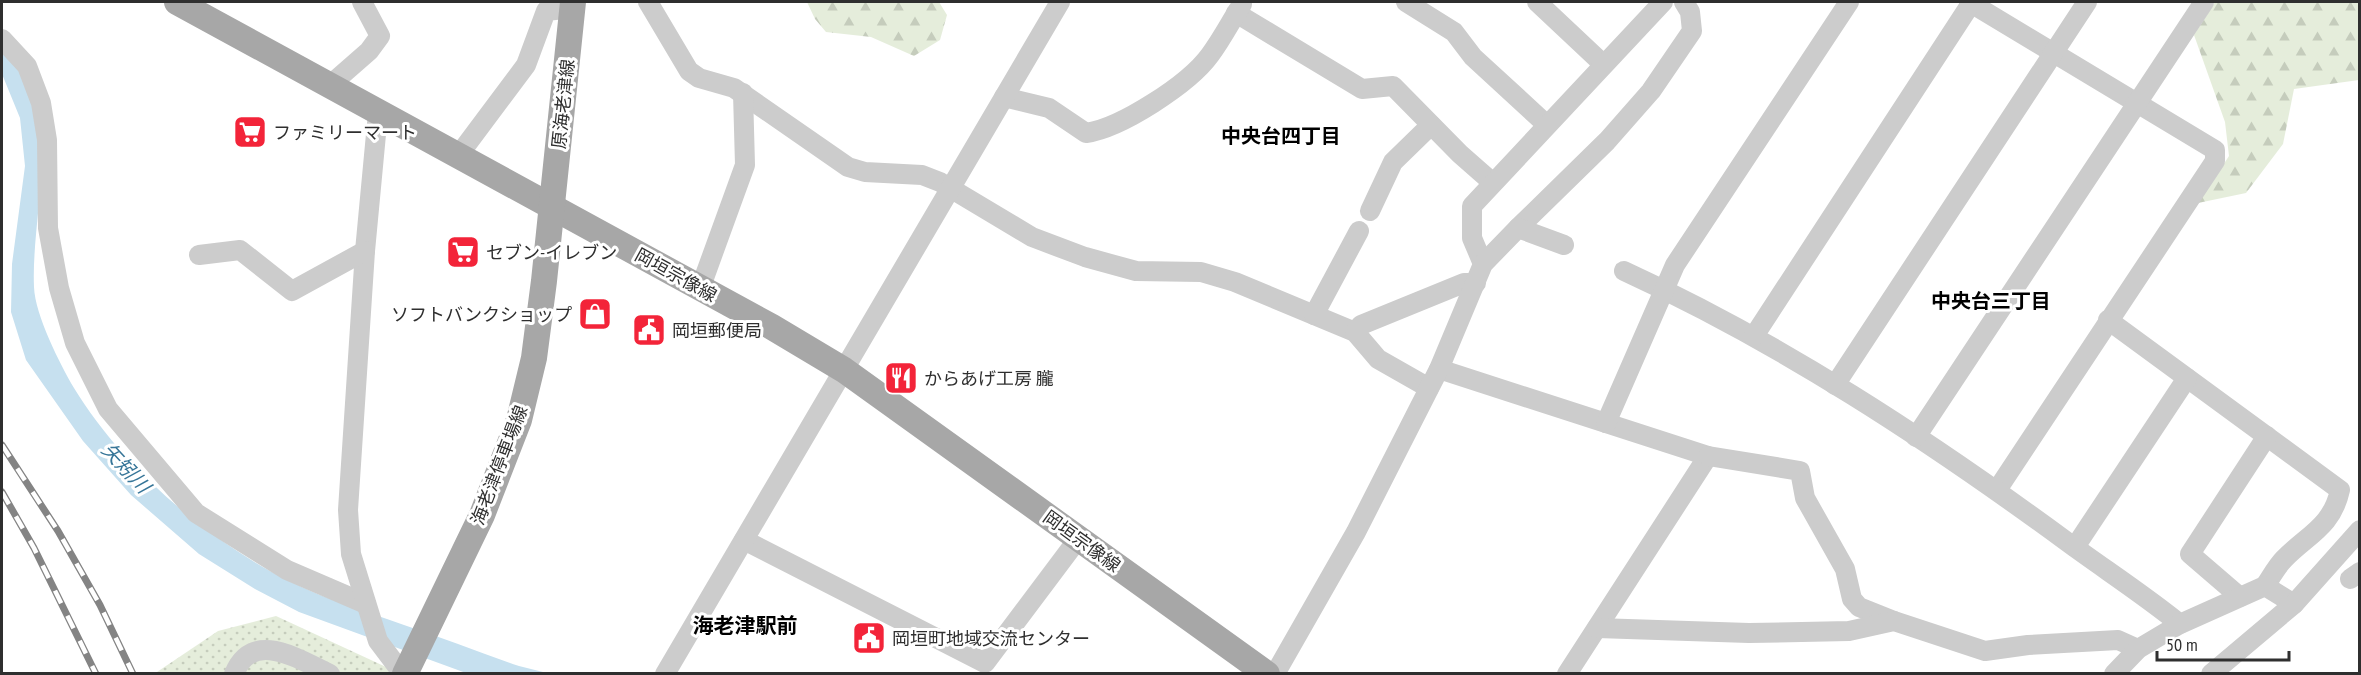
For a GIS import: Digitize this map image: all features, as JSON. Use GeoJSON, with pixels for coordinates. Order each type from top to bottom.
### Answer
{"type":"FeatureCollection","features":[{"type":"Feature","properties":{"kind":"main road","name":"岡垣宗像線"},"geometry":{"type":"LineString","coordinates":[[177,2],[844,370],[1266,674]]}},
{"type":"Feature","properties":{"kind":"main road","name":"原海老津線"},"geometry":{"type":"LineString","coordinates":[[552,207],[573,5]]}},
{"type":"Feature","properties":{"kind":"main road","name":"海老津停車場線"},"geometry":{"type":"LineString","coordinates":[[404,674],[482,515],[519,420],[534,358],[552,207]]}},
{"type":"Feature","properties":{"kind":"street"},"geometry":{"type":"LineString","coordinates":[[329,86],[369,51],[380,36],[363,2]]}},
{"type":"Feature","properties":{"kind":"street"},"geometry":{"type":"LineString","coordinates":[[648,2],[689,71],[699,78],[734,88],[743,93],[848,167],[865,172],[922,175],[1032,237],[1066,251],[1136,271],[1201,272],[1235,282],[1355,332],[1378,359],[1429,388]]}},
{"type":"Feature","properties":{"kind":"street"},"geometry":{"type":"LineString","coordinates":[[665,674],[1060,2]]}},
{"type":"Feature","properties":{"kind":"street"},"geometry":{"type":"LineString","coordinates":[[1406,2],[1454,32],[1473,57],[1546,125]]}},
{"type":"Feature","properties":{"kind":"street"},"geometry":{"type":"LineString","coordinates":[[1537,2],[1603,64]]}},
{"type":"Feature","properties":{"kind":"street"},"geometry":{"type":"LineString","coordinates":[[1483,264],[1472,238],[1472,206],[1661,2]]}},
{"type":"Feature","properties":{"kind":"street"},"geometry":{"type":"LineString","coordinates":[[1275,674],[1356,532],[1439,369],[1483,264],[1607,141],[1651,91],[1692,31],[1690,12],[1684,2]]}},
{"type":"Feature","properties":{"kind":"street"},"geometry":{"type":"LineString","coordinates":[[1606,423],[1675,265],[1850,2]]}},
{"type":"Feature","properties":{"kind":"street"},"geometry":{"type":"LineString","coordinates":[[1754,336],[1971,2],[2215,150],[2215,161],[1997,490]]}},
{"type":"Feature","properties":{"kind":"street"},"geometry":{"type":"LineString","coordinates":[[1835,386],[2087,2]]}},
{"type":"Feature","properties":{"kind":"street"},"geometry":{"type":"LineString","coordinates":[[1916,437],[2204,2]]}},
{"type":"Feature","properties":{"kind":"street"},"geometry":{"type":"LineString","coordinates":[[458,156],[526,65],[546,11],[573,5]]}},
{"type":"Feature","properties":{"kind":"street"},"geometry":{"type":"LineString","coordinates":[[1004,97],[1049,108],[1086,133],[1098,131],[1158,101],[1189,77],[1210,56],[1240,7],[1362,89],[1392,86],[1493,183]]}},
{"type":"Feature","properties":{"kind":"street"},"geometry":{"type":"LineString","coordinates":[[2,39],[27,66],[41,103],[47,140],[48,228],[59,288],[75,343],[108,409],[196,513],[287,570],[366,604]]}},
{"type":"Feature","properties":{"kind":"street"},"geometry":{"type":"LineString","coordinates":[[700,289],[745,165],[743,93]]}},
{"type":"Feature","properties":{"kind":"street"},"geometry":{"type":"LineString","coordinates":[[378,113],[365,251],[348,510],[351,554],[378,641],[404,674]]}},
{"type":"Feature","properties":{"kind":"street"},"geometry":{"type":"LineString","coordinates":[[1370,211],[1393,162],[1431,125]]}},
{"type":"Feature","properties":{"kind":"street"},"geometry":{"type":"LineString","coordinates":[[1518,228],[1564,244]]}},
{"type":"Feature","properties":{"kind":"street"},"geometry":{"type":"LineString","coordinates":[[1314,315],[1359,231]]}},
{"type":"Feature","properties":{"kind":"street"},"geometry":{"type":"LineString","coordinates":[[200,255],[240,250],[292,291],[365,251]]}},
{"type":"Feature","properties":{"kind":"street"},"geometry":{"type":"LineString","coordinates":[[1624,271],[1754,336],[1916,437],[1997,490],[2146,596],[2180,624]]}},
{"type":"Feature","properties":{"kind":"street"},"geometry":{"type":"LineString","coordinates":[[1355,332],[1361,326],[1464,283],[1476,283]]}},
{"type":"Feature","properties":{"kind":"street"},"geometry":{"type":"LineString","coordinates":[[2108,320],[2340,490],[2337,504],[2318,529],[2284,559],[2265,586],[2180,624],[2138,649],[2114,674]]}},
{"type":"Feature","properties":{"kind":"street"},"geometry":{"type":"LineString","coordinates":[[1439,369],[1520,398],[1708,456],[1800,471],[1805,498],[1845,569],[1852,599],[1859,607],[1985,651],[2028,645],[2118,640],[2138,649]]}},
{"type":"Feature","properties":{"kind":"street"},"geometry":{"type":"LineString","coordinates":[[2075,547],[2187,378]]}},
{"type":"Feature","properties":{"kind":"street"},"geometry":{"type":"LineString","coordinates":[[2240,597],[2190,554],[2267,436]]}},
{"type":"Feature","properties":{"kind":"street"},"geometry":{"type":"LineString","coordinates":[[1567,674],[1708,456]]}},
{"type":"Feature","properties":{"kind":"street"},"geometry":{"type":"LineString","coordinates":[[2211,674],[2295,604],[2360,530]]}},
{"type":"Feature","properties":{"kind":"street"},"geometry":{"type":"LineString","coordinates":[[744,540],[985,663],[1078,539]]}},
{"type":"Feature","properties":{"kind":"street"},"geometry":{"type":"LineString","coordinates":[[2265,586],[2295,604]]}},
{"type":"Feature","properties":{"kind":"street"},"geometry":{"type":"LineString","coordinates":[[1597,628],[1749,633],[1850,631],[1894,621]]}},
{"type":"Feature","properties":{"kind":"street"},"geometry":{"type":"LineString","coordinates":[[234,674],[239,662],[249,653],[272,649],[330,674]]}},
{"type":"Feature","properties":{"kind":"green space"},"geometry":{"type":"Polygon","coordinates":[[[807,2],[939,2],[947,15],[940,40],[914,56],[871,37],[826,32],[815,19],[807,2]]]}},
{"type":"Feature","properties":{"kind":"green space"},"geometry":{"type":"Polygon","coordinates":[[[2215,2],[2359,2],[2359,80],[2294,89],[2283,144],[2246,193],[2198,203],[2229,156],[2225,122],[2194,35],[2215,2]]]}},
{"type":"Feature","properties":{"kind":"green space"},"geometry":{"type":"Polygon","coordinates":[[[276,616],[399,673],[154,674],[218,631],[276,616]]]}},
{"type":"Feature","properties":{"kind":"water","name":"矢矧川"},"geometry":{"type":"Polygon","coordinates":[[[2,50],[20,69],[32,94],[39,121],[41,176],[34,260],[35,298],[55,353],[74,388],[113,442],[161,492],[187,514],[242,554],[286,580],[353,607],[519,666],[547,673],[466,673],[299,612],[255,589],[199,554],[131,495],[83,441],[26,360],[11,312],[12,264],[25,166],[20,118],[2,74],[2,50]]]}},
{"type":"Feature","properties":{"kind":"railway"},"geometry":{"type":"LineString","coordinates":[[2,445],[58,531],[100,605],[133,674]]}},
{"type":"Feature","properties":{"kind":"railway"},"geometry":{"type":"LineString","coordinates":[[2,492],[34,548],[96,674]]}},
{"type":"Feature","properties":{"kind":"place","name":"ファミリーマート"},"geometry":{"type":"Point","coordinates":[250,132]}},
{"type":"Feature","properties":{"kind":"place","name":"セブン-イレブン"},"geometry":{"type":"Point","coordinates":[463,252]}},
{"type":"Feature","properties":{"kind":"place","name":"ソフトバンクショップ"},"geometry":{"type":"Point","coordinates":[595,314]}},
{"type":"Feature","properties":{"kind":"place","name":"岡垣郵便局"},"geometry":{"type":"Point","coordinates":[649,330]}},
{"type":"Feature","properties":{"kind":"place","name":"からあげ工房 朧"},"geometry":{"type":"Point","coordinates":[901,378]}},
{"type":"Feature","properties":{"kind":"place","name":"岡垣町地域交流センター"},"geometry":{"type":"Point","coordinates":[869,638]}},
{"type":"Feature","properties":{"kind":"district","name":"中央台四丁目"},"geometry":{"type":"Point","coordinates":[1281,136]}},
{"type":"Feature","properties":{"kind":"district","name":"中央台三丁目"},"geometry":{"type":"Point","coordinates":[1991,301]}},
{"type":"Feature","properties":{"kind":"district","name":"海老津駅前"},"geometry":{"type":"Point","coordinates":[745,625]}}]}
